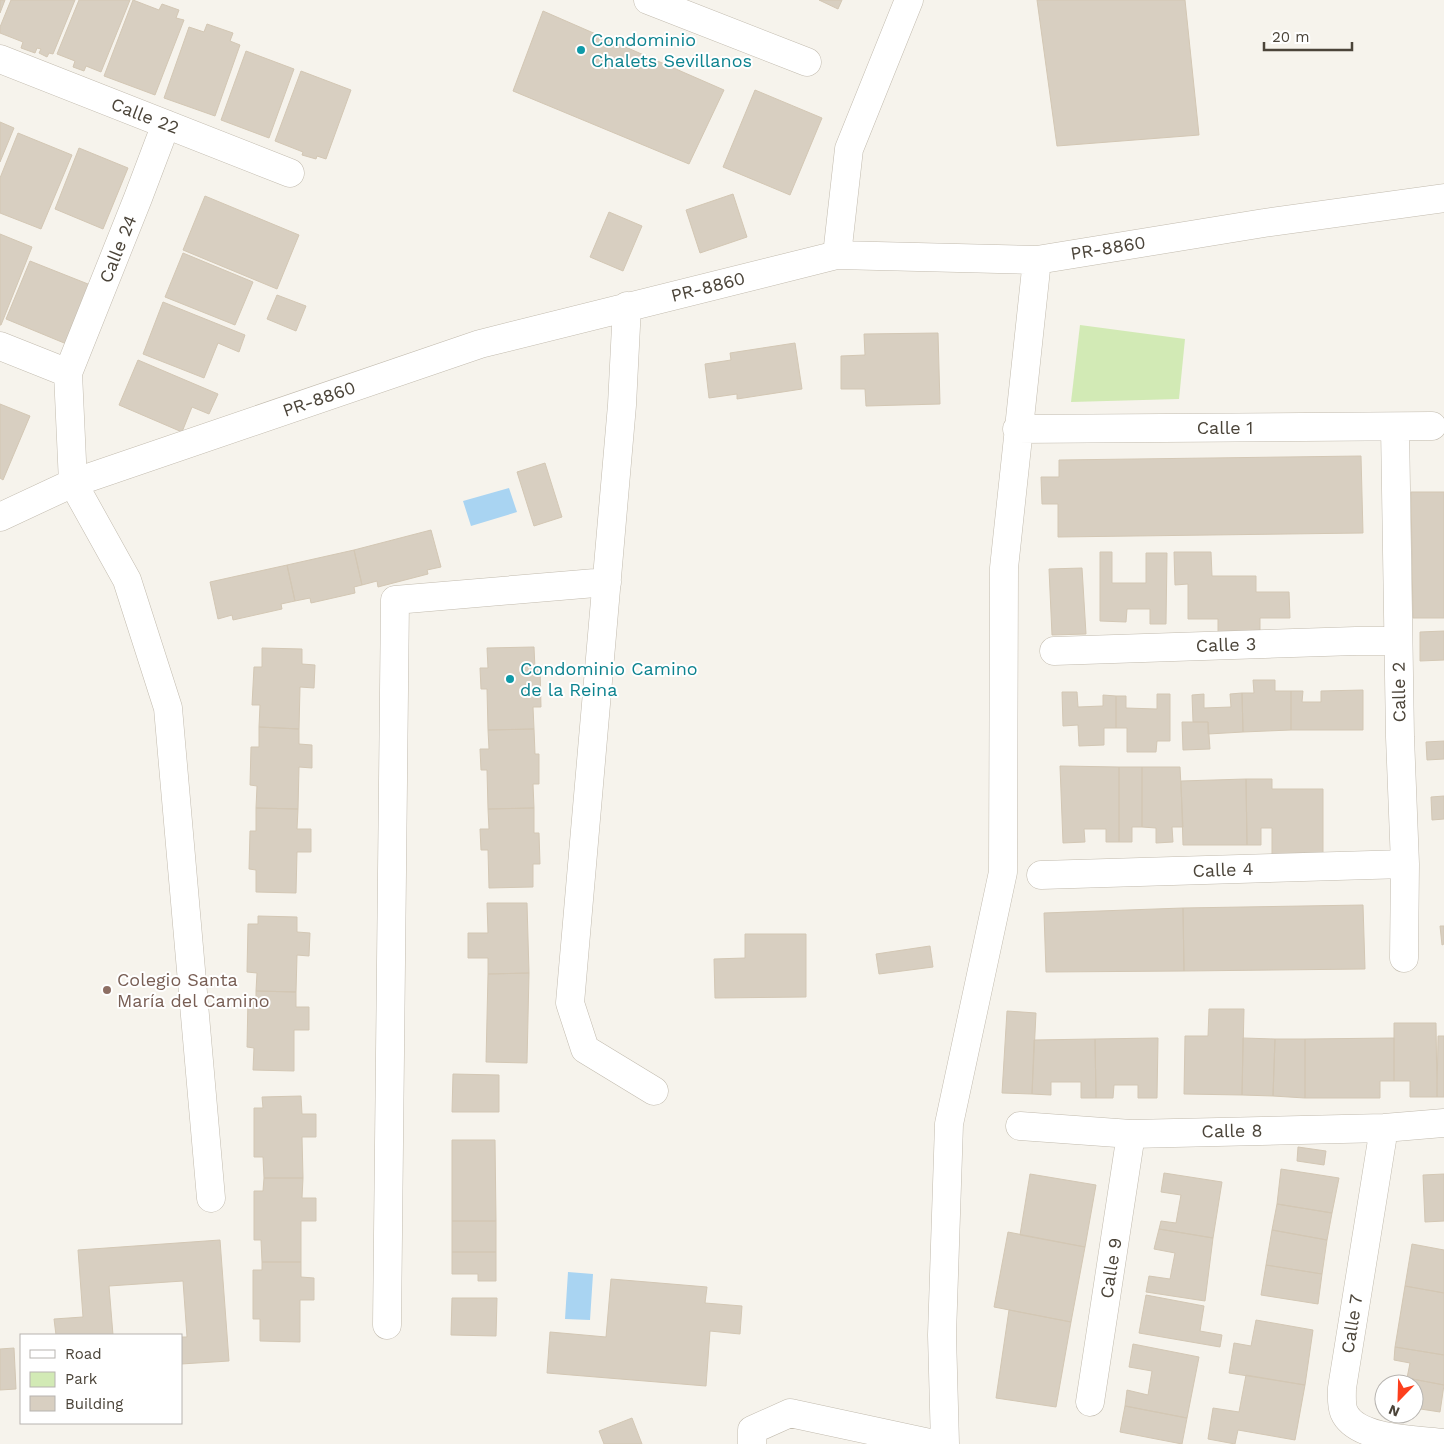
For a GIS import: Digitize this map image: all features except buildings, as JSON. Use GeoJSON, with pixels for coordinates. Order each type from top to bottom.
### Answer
{"type":"FeatureCollection","features":[{"type":"Feature","properties":{"kind":"street"},"geometry":{"type":"LineString","coordinates":[[648,0],[807,62]]}},
{"type":"Feature","properties":{"kind":"street"},"geometry":{"type":"LineString","coordinates":[[837,255],[849,149],[909,0]]}},
{"type":"Feature","properties":{"kind":"street","name":"Calle 22"},"geometry":{"type":"LineString","coordinates":[[0,59],[290,173]]}},
{"type":"Feature","properties":{"kind":"street","name":"Calle 24"},"geometry":{"type":"LineString","coordinates":[[68,373],[166,124]]}},
{"type":"Feature","properties":{"kind":"street","name":"PR-8860"},"geometry":{"type":"LineString","coordinates":[[0,517],[73,484],[480,344],[837,255],[1037,260],[1264,223],[1444,198]]}},
{"type":"Feature","properties":{"kind":"street"},"geometry":{"type":"LineString","coordinates":[[944,1444],[942,1361],[949,1124],[1003,872],[1004,568],[1037,260]]}},
{"type":"Feature","properties":{"kind":"street"},"geometry":{"type":"LineString","coordinates":[[627,306],[622,405],[570,1003],[585,1049],[654,1091]]}},
{"type":"Feature","properties":{"kind":"street"},"geometry":{"type":"LineString","coordinates":[[0,346],[68,373],[73,484],[127,580],[168,708],[211,1198]]}},
{"type":"Feature","properties":{"kind":"street","name":"Calle 1"},"geometry":{"type":"LineString","coordinates":[[1018,429],[1432,426]]}},
{"type":"Feature","properties":{"kind":"street","name":"Calle 2"},"geometry":{"type":"LineString","coordinates":[[1396,427],[1398,641],[1405,864],[1404,958]]}},
{"type":"Feature","properties":{"kind":"street"},"geometry":{"type":"LineString","coordinates":[[387,1325],[395,600],[607,582]]}},
{"type":"Feature","properties":{"kind":"street","name":"Calle 3"},"geometry":{"type":"LineString","coordinates":[[1054,651],[1346,641],[1398,641]]}},
{"type":"Feature","properties":{"kind":"street","name":"Calle 4"},"geometry":{"type":"LineString","coordinates":[[1041,875],[1405,864]]}},
{"type":"Feature","properties":{"kind":"street","name":"Calle 8"},"geometry":{"type":"LineString","coordinates":[[1020,1126],[1131,1134],[1384,1128],[1444,1124]]}},
{"type":"Feature","properties":{"kind":"street","name":"Calle 7"},"geometry":{"type":"LineString","coordinates":[[1384,1128],[1342,1388],[1343,1411],[1352,1424],[1372,1434],[1444,1443]]}},
{"type":"Feature","properties":{"kind":"street","name":"Calle 9"},"geometry":{"type":"LineString","coordinates":[[1090,1402],[1131,1134]]}},
{"type":"Feature","properties":{"kind":"street"},"geometry":{"type":"LineString","coordinates":[[752,1444],[752,1430],[790,1413],[934,1444]]}},
{"type":"Feature","properties":{"kind":"green space"},"geometry":{"type":"Polygon","coordinates":[[[1080,325],[1185,339],[1179,399],[1071,402],[1080,325]]]}},
{"type":"Feature","properties":{"kind":"water"},"geometry":{"type":"Polygon","coordinates":[[[509,488],[517,512],[471,526],[463,501],[509,488]]]}},
{"type":"Feature","properties":{"kind":"water"},"geometry":{"type":"Polygon","coordinates":[[[568,1272],[593,1274],[590,1320],[565,1319],[568,1272]]]}},
{"type":"Feature","properties":{"kind":"place","name":"Condominio Chalets Sevillanos"},"geometry":{"type":"Point","coordinates":[581,50]}},
{"type":"Feature","properties":{"kind":"place","name":"Condominio Camino de la Reina"},"geometry":{"type":"Point","coordinates":[510,679]}},
{"type":"Feature","properties":{"kind":"place","name":"Colegio Santa María del Camino"},"geometry":{"type":"Point","coordinates":[107,990]}}]}
